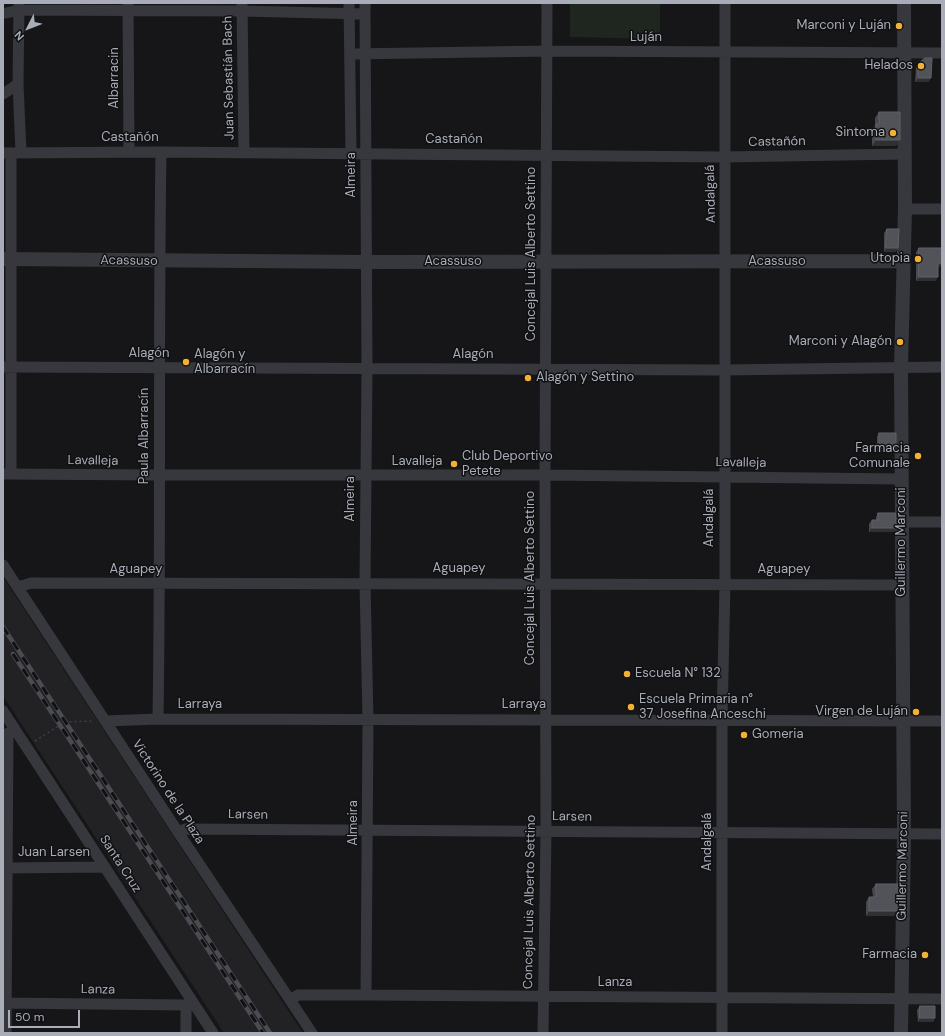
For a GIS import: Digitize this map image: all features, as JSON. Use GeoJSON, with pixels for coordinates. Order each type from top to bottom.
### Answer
{"type":"FeatureCollection","features":[{"type":"Feature","properties":{"kind":"street","name":"Almeira"},"geometry":{"type":"LineString","coordinates":[[365,3],[367,262],[365,583],[368,720],[366,995]]}},
{"type":"Feature","properties":{"kind":"street","name":"Concejal Luis Alberto Settino"},"geometry":{"type":"LineString","coordinates":[[543,1033],[546,831],[545,475],[547,3]]}},
{"type":"Feature","properties":{"kind":"street","name":"Andalgalá"},"geometry":{"type":"LineString","coordinates":[[722,1033],[722,720],[725,584],[725,3]]}},
{"type":"Feature","properties":{"kind":"street","name":"Guillermo Marconi"},"geometry":{"type":"LineString","coordinates":[[901,1033],[904,835],[902,367],[905,209],[904,3]]}},
{"type":"Feature","properties":{"kind":"street"},"geometry":{"type":"LineString","coordinates":[[18,27],[5,11],[19,6],[349,8],[365,14]]}},
{"type":"Feature","properties":{"kind":"street"},"geometry":{"type":"LineString","coordinates":[[7,474],[7,259],[12,153],[18,84],[19,6]]}},
{"type":"Feature","properties":{"kind":"street","name":"Albarracin"},"geometry":{"type":"LineString","coordinates":[[128,6],[129,152]]}},
{"type":"Feature","properties":{"kind":"street","name":"Juan Sebastián Bach"},"geometry":{"type":"LineString","coordinates":[[242,7],[244,153]]}},
{"type":"Feature","properties":{"kind":"street","name":"Almeira"},"geometry":{"type":"LineString","coordinates":[[349,8],[351,154]]}},
{"type":"Feature","properties":{"kind":"street","name":"Luján"},"geometry":{"type":"LineString","coordinates":[[350,54],[547,51],[942,53]]}},
{"type":"Feature","properties":{"kind":"street"},"geometry":{"type":"LineString","coordinates":[[3,94],[18,84]]}},
{"type":"Feature","properties":{"kind":"street","name":"Castañón"},"geometry":{"type":"LineString","coordinates":[[12,153],[161,152],[724,156],[904,154]]}},
{"type":"Feature","properties":{"kind":"street","name":"Paula Albarracín"},"geometry":{"type":"LineString","coordinates":[[158,719],[160,584],[159,261],[161,152]]}},
{"type":"Feature","properties":{"kind":"street"},"geometry":{"type":"LineString","coordinates":[[905,209],[942,209]]}},
{"type":"Feature","properties":{"kind":"street","name":"Acassuso"},"geometry":{"type":"LineString","coordinates":[[7,259],[367,262],[903,261]]}},
{"type":"Feature","properties":{"kind":"street","name":"Alagón"},"geometry":{"type":"LineString","coordinates":[[6,367],[724,370],[942,367]]}},
{"type":"Feature","properties":{"kind":"street","name":"Lavalleja"},"geometry":{"type":"LineString","coordinates":[[7,474],[160,476],[724,476],[902,479]]}},
{"type":"Feature","properties":{"kind":"street"},"geometry":{"type":"LineString","coordinates":[[903,522],[942,522]]}},
{"type":"Feature","properties":{"kind":"street","name":"Victorino de la Plaza"},"geometry":{"type":"LineString","coordinates":[[3,565],[312,1033]]}},
{"type":"Feature","properties":{"kind":"street","name":"Aguapey"},"geometry":{"type":"LineString","coordinates":[[18,587],[31,584],[365,583],[902,585]]}},
{"type":"Feature","properties":{"kind":"street","name":"Santa Cruz"},"geometry":{"type":"LineString","coordinates":[[3,711],[9,731],[26,746],[105,867],[189,1003],[213,1033]]}},
{"type":"Feature","properties":{"kind":"street","name":"Larraya"},"geometry":{"type":"LineString","coordinates":[[105,721],[158,719],[942,721]]}},
{"type":"Feature","properties":{"kind":"street"},"geometry":{"type":"LineString","coordinates":[[6,1033],[6,868],[9,731]]}},
{"type":"Feature","properties":{"kind":"street","name":"Larsen"},"geometry":{"type":"LineString","coordinates":[[178,832],[185,829],[904,835],[942,834]]}},
{"type":"Feature","properties":{"kind":"street","name":"Juan Larsen"},"geometry":{"type":"LineString","coordinates":[[6,868],[105,867]]}},
{"type":"Feature","properties":{"kind":"street","name":"Lanza"},"geometry":{"type":"LineString","coordinates":[[290,1000],[298,995],[543,997],[722,996],[942,999]]}},
{"type":"Feature","properties":{"kind":"street","name":"Lanza"},"geometry":{"type":"LineString","coordinates":[[5,1003],[189,1003]]}},
{"type":"Feature","properties":{"kind":"street"},"geometry":{"type":"LineString","coordinates":[[186,1033],[189,1003]]}},
{"type":"Feature","properties":{"kind":"path"},"geometry":{"type":"LineString","coordinates":[[26,746],[65,722],[105,721]]}},
{"type":"Feature","properties":{"kind":"shaded area"},"geometry":{"type":"Polygon","coordinates":[[[570,3],[660,3],[660,39],[570,37],[570,3]]]}},
{"type":"Feature","properties":{"kind":"shaded area"},"geometry":{"type":"Polygon","coordinates":[[[3,577],[303,1033],[224,1033],[3,696],[3,577]]]}},
{"type":"Feature","properties":{"kind":"building"},"geometry":{"type":"Polygon","coordinates":[[[925,58],[932,58],[931,78],[918,78],[918,64],[925,58]]]}},
{"type":"Feature","properties":{"kind":"building"},"geometry":{"type":"Polygon","coordinates":[[[879,112],[900,112],[900,140],[876,140],[876,124],[879,124],[879,112]]]}},
{"type":"Feature","properties":{"kind":"building"},"geometry":{"type":"Polygon","coordinates":[[[887,229],[899,229],[898,248],[886,248],[887,229]]]}},
{"type":"Feature","properties":{"kind":"building"},"geometry":{"type":"Polygon","coordinates":[[[919,248],[942,248],[942,263],[938,263],[938,277],[919,277],[919,248]]]}},
{"type":"Feature","properties":{"kind":"building"},"geometry":{"type":"Polygon","coordinates":[[[879,433],[896,433],[896,448],[880,448],[879,433]]]}},
{"type":"Feature","properties":{"kind":"building"},"geometry":{"type":"Polygon","coordinates":[[[878,513],[896,513],[896,528],[872,528],[872,520],[878,520],[878,513]]]}},
{"type":"Feature","properties":{"kind":"building"},"geometry":{"type":"Polygon","coordinates":[[[876,884],[898,884],[898,911],[869,911],[869,897],[876,897],[876,884]]]}},
{"type":"Feature","properties":{"kind":"building"},"geometry":{"type":"Polygon","coordinates":[[[920,1006],[935,1006],[935,1018],[920,1018],[920,1006]]]}},
{"type":"Feature","properties":{"kind":"railway"},"geometry":{"type":"LineString","coordinates":[[3,627],[270,1033]]}},
{"type":"Feature","properties":{"kind":"railway"},"geometry":{"type":"LineString","coordinates":[[13,654],[263,1033]]}},
{"type":"Feature","properties":{"kind":"place","name":"Marconi y Luján"},"geometry":{"type":"Point","coordinates":[899,26]}},
{"type":"Feature","properties":{"kind":"place","name":"Helados"},"geometry":{"type":"Point","coordinates":[921,66]}},
{"type":"Feature","properties":{"kind":"place","name":"Sintoma"},"geometry":{"type":"Point","coordinates":[893,133]}},
{"type":"Feature","properties":{"kind":"place","name":"Utopia"},"geometry":{"type":"Point","coordinates":[918,259]}},
{"type":"Feature","properties":{"kind":"place","name":"Marconi y Alagón"},"geometry":{"type":"Point","coordinates":[900,342]}},
{"type":"Feature","properties":{"kind":"place","name":"Alagón y Albarracín"},"geometry":{"type":"Point","coordinates":[186,362]}},
{"type":"Feature","properties":{"kind":"place","name":"Alagón y Settino"},"geometry":{"type":"Point","coordinates":[528,378]}},
{"type":"Feature","properties":{"kind":"place","name":"Farmacia Comunale"},"geometry":{"type":"Point","coordinates":[918,456]}},
{"type":"Feature","properties":{"kind":"place","name":"Club Deportivo Petete"},"geometry":{"type":"Point","coordinates":[454,464]}},
{"type":"Feature","properties":{"kind":"place","name":"Escuela N° 132"},"geometry":{"type":"Point","coordinates":[627,674]}},
{"type":"Feature","properties":{"kind":"place","name":"Escuela Primaria n° 37 Josefina Anceschi"},"geometry":{"type":"Point","coordinates":[631,707]}},
{"type":"Feature","properties":{"kind":"place","name":"Virgen de Luján"},"geometry":{"type":"Point","coordinates":[916,712]}},
{"type":"Feature","properties":{"kind":"place","name":"Gomeria"},"geometry":{"type":"Point","coordinates":[744,735]}},
{"type":"Feature","properties":{"kind":"place","name":"Farmacia"},"geometry":{"type":"Point","coordinates":[925,955]}}]}
